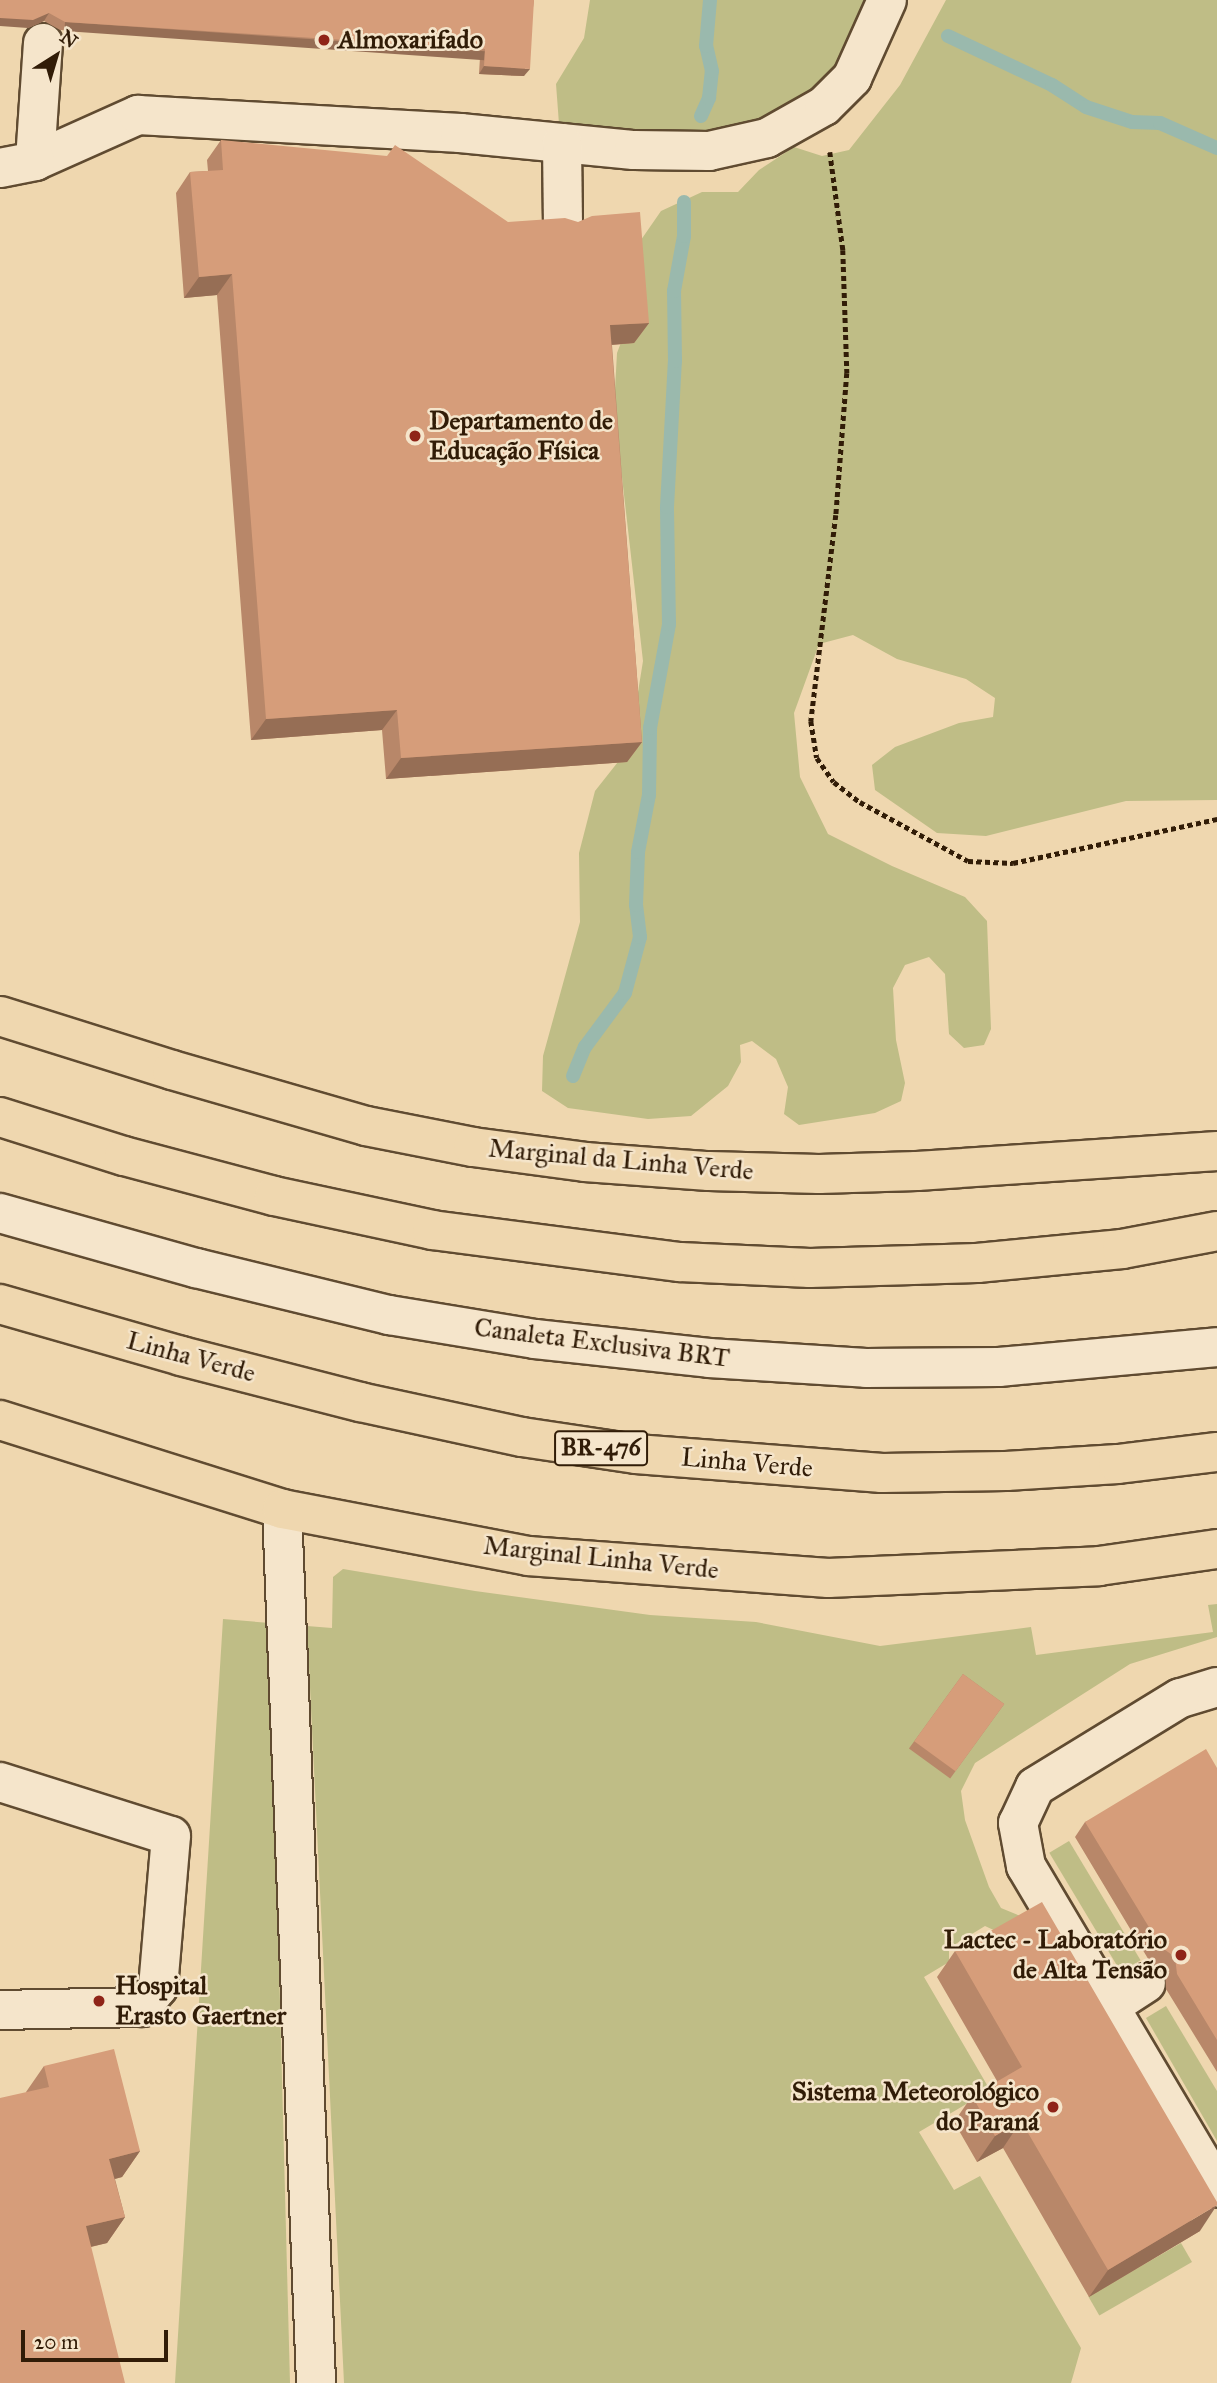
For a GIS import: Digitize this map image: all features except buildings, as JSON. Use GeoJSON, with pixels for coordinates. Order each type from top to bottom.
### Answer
{"type":"FeatureCollection","features":[{"type":"Feature","properties":{"kind":"main road","name":"Marginal da Linha Verde"},"geometry":{"type":"LineString","coordinates":[[0,1016],[185,1074],[366,1126],[474,1146],[585,1162],[709,1171],[831,1173],[917,1171],[1217,1151]]}},
{"type":"Feature","properties":{"kind":"main road"},"geometry":{"type":"LineString","coordinates":[[0,1117],[124,1156],[274,1196],[405,1225],[557,1248],[680,1262],[810,1268],[977,1263],[1122,1249],[1217,1231]]}},
{"type":"Feature","properties":{"kind":"main road","name":"Linha Verde"},"geometry":{"type":"LineString","coordinates":[[0,1304],[181,1356],[360,1402],[522,1437],[636,1454],[881,1473],[1006,1471],[1118,1464],[1217,1452]]}},
{"type":"Feature","properties":{"kind":"main road","name":"Marginal Linha Verde"},"geometry":{"type":"LineString","coordinates":[[0,1420],[282,1509],[528,1556],[828,1578],[1100,1566],[1217,1549]]}},
{"type":"Feature","properties":{"kind":"lane"},"geometry":{"type":"LineString","coordinates":[[18,164],[138,115],[460,133],[634,150],[709,151],[767,138],[824,106],[852,78],[887,0]]}},
{"type":"Feature","properties":{"kind":"lane"},"geometry":{"type":"LineString","coordinates":[[18,164],[43,43]]}},
{"type":"Feature","properties":{"kind":"lane"},"geometry":{"type":"LineString","coordinates":[[562,143],[563,221]]}},
{"type":"Feature","properties":{"kind":"lane","name":"Canaleta Exclusiva BRT"},"geometry":{"type":"LineString","coordinates":[[0,1213],[196,1268],[389,1315],[535,1339],[709,1358],[866,1368],[999,1367],[1217,1348]]}},
{"type":"Feature","properties":{"kind":"lane"},"geometry":{"type":"LineString","coordinates":[[282,1509],[316,2383]]}},
{"type":"Feature","properties":{"kind":"lane"},"geometry":{"type":"LineString","coordinates":[[1214,1692],[1180,1698],[1035,1787],[1018,1823],[1026,1866],[1217,2188]]}},
{"type":"Feature","properties":{"kind":"lane"},"geometry":{"type":"LineString","coordinates":[[0,1782],[171,1836],[158,1987],[142,2007],[0,2010]]}},
{"type":"Feature","properties":{"kind":"lane"},"geometry":{"type":"LineString","coordinates":[[1109,2007],[1146,1983]]}},
{"type":"Feature","properties":{"kind":"path"},"geometry":{"type":"LineString","coordinates":[[824,106],[843,250],[847,373],[835,514],[811,721],[817,758],[834,782],[860,802],[968,861],[1013,863],[1217,818]]}},
{"type":"Feature","properties":{"kind":"shaded area"},"geometry":{"type":"Polygon","coordinates":[[[590,0],[885,0],[840,81],[740,148],[559,124],[556,84],[584,38],[590,0]]]}},
{"type":"Feature","properties":{"kind":"shaded area"},"geometry":{"type":"Polygon","coordinates":[[[946,0],[1217,0],[1217,800],[1126,801],[986,836],[937,833],[875,790],[872,765],[895,747],[959,723],[993,717],[995,698],[966,679],[897,659],[853,635],[819,644],[794,713],[800,777],[828,834],[892,866],[965,897],[987,921],[991,1029],[984,1045],[964,1048],[949,1034],[945,974],[929,957],[905,965],[893,988],[896,1040],[905,1083],[901,1101],[875,1113],[799,1125],[784,1114],[788,1087],[776,1059],[752,1041],[740,1045],[741,1062],[728,1086],[691,1116],[648,1119],[568,1108],[542,1091],[543,1056],[580,922],[579,853],[595,791],[629,748],[643,661],[614,407],[617,353],[635,306],[634,250],[661,211],[702,192],[738,192],[759,170],[794,147],[822,156],[849,150],[900,85],[946,0]]]}},
{"type":"Feature","properties":{"kind":"shaded area"},"geometry":{"type":"Polygon","coordinates":[[[343,1569],[475,1591],[650,1615],[756,1622],[880,1646],[1031,1627],[1036,1655],[1213,1632],[1208,1605],[1217,1604],[1217,1637],[1130,1664],[975,1763],[961,1791],[965,1820],[989,1887],[1001,1908],[1025,1918],[1000,1933],[985,1926],[949,1948],[949,1962],[924,1977],[990,2090],[919,2132],[954,2190],[980,2176],[1081,2348],[1071,2383],[344,2383],[307,1626],[332,1628],[333,1577],[343,1569]]]}},
{"type":"Feature","properties":{"kind":"shaded area"},"geometry":{"type":"Polygon","coordinates":[[[223,1619],[270,1623],[290,2383],[175,2383],[223,1619]]]}},
{"type":"Feature","properties":{"kind":"shaded area"},"geometry":{"type":"Polygon","coordinates":[[[1069,1841],[1141,1960],[1121,1972],[1049,1853],[1069,1841]]]}},
{"type":"Feature","properties":{"kind":"shaded area"},"geometry":{"type":"Polygon","coordinates":[[[1166,2006],[1217,2091],[1217,2141],[1146,2018],[1166,2006]]]}},
{"type":"Feature","properties":{"kind":"shaded area"},"geometry":{"type":"Polygon","coordinates":[[[1181,2243],[1192,2262],[1099,2316],[1088,2296],[1181,2243]]]}},
{"type":"Feature","properties":{"kind":"waterway"},"geometry":{"type":"LineString","coordinates":[[701,116],[709,98],[712,71],[706,46],[710,0]]}},
{"type":"Feature","properties":{"kind":"waterway"},"geometry":{"type":"LineString","coordinates":[[948,36],[1052,85],[1086,107],[1132,122],[1160,123],[1217,148]]}},
{"type":"Feature","properties":{"kind":"waterway"},"geometry":{"type":"LineString","coordinates":[[573,1076],[585,1047],[625,993],[640,937],[636,905],[638,852],[649,795],[650,728],[669,624],[667,507],[675,361],[674,291],[684,236],[684,202]]}},
{"type":"Feature","properties":{"kind":"place","name":"Almoxarifado"},"geometry":{"type":"Point","coordinates":[324,40]}},
{"type":"Feature","properties":{"kind":"place","name":"Departamento de Educação Física"},"geometry":{"type":"Point","coordinates":[415,436]}},
{"type":"Feature","properties":{"kind":"place","name":"Lactec - Laboratório de Alta Tensão"},"geometry":{"type":"Point","coordinates":[1181,1955]}},
{"type":"Feature","properties":{"kind":"place","name":"Hospital Erasto Gaertner"},"geometry":{"type":"Point","coordinates":[99,2001]}},
{"type":"Feature","properties":{"kind":"place","name":"Sistema Meteorológico do Paraná"},"geometry":{"type":"Point","coordinates":[1053,2107]}}]}
